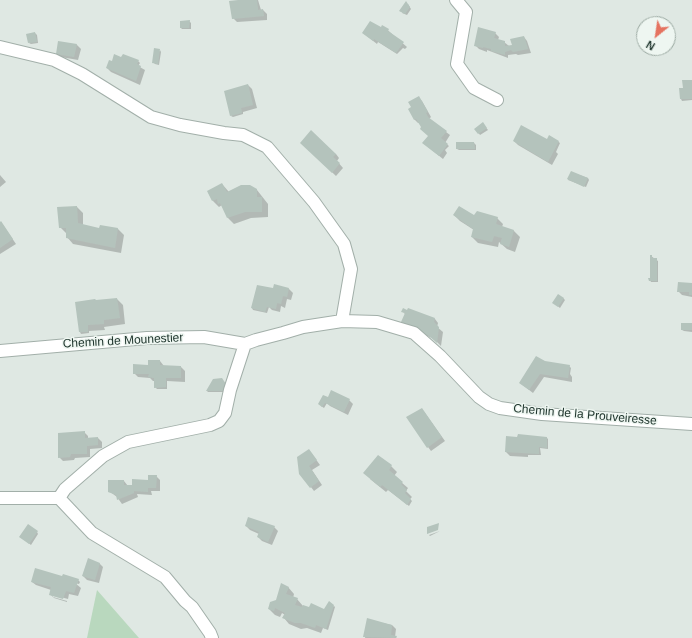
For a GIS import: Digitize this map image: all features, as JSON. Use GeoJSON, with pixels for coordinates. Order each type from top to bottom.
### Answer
{"type":"FeatureCollection","features":[{"type":"Feature","properties":{"kind":"street"},"geometry":{"type":"LineString","coordinates":[[456,0],[466,12],[457,64],[474,88],[497,100]]}},
{"type":"Feature","properties":{"kind":"street"},"geometry":{"type":"LineString","coordinates":[[0,47],[54,60],[82,74],[151,117],[180,125],[243,135],[267,147],[314,202],[344,244],[351,269],[342,321]]}},
{"type":"Feature","properties":{"kind":"street","name":"Chemin de la Prouveiresse"},"geometry":{"type":"LineString","coordinates":[[245,344],[303,326],[342,321],[377,322],[414,333],[440,356],[480,397],[489,404],[500,408],[542,414],[692,424]]}},
{"type":"Feature","properties":{"kind":"street","name":"Chemin de Mounestier"},"geometry":{"type":"LineString","coordinates":[[0,351],[147,338],[204,338],[245,344]]}},
{"type":"Feature","properties":{"kind":"street"},"geometry":{"type":"LineString","coordinates":[[59,498],[65,489],[103,456],[128,442],[210,426],[219,421],[225,412],[230,390],[245,344]]}},
{"type":"Feature","properties":{"kind":"street"},"geometry":{"type":"LineString","coordinates":[[0,498],[59,498],[92,533],[165,577],[184,601],[192,607],[210,632],[212,638]]}},
{"type":"Feature","properties":{"kind":"green space"},"geometry":{"type":"Polygon","coordinates":[[[97,590],[139,638],[87,638],[97,590]]]}},
{"type":"Feature","properties":{"kind":"building"},"geometry":{"type":"Polygon","coordinates":[[[257,0],[258,10],[263,9],[264,16],[232,19],[229,1],[257,0]]]}},
{"type":"Feature","properties":{"kind":"building"},"geometry":{"type":"Polygon","coordinates":[[[406,1],[410,7],[405,14],[399,11],[406,1]]]}},
{"type":"Feature","properties":{"kind":"building"},"geometry":{"type":"Polygon","coordinates":[[[190,20],[189,28],[180,28],[180,21],[190,20]]]}},
{"type":"Feature","properties":{"kind":"building"},"geometry":{"type":"Polygon","coordinates":[[[370,21],[381,27],[382,25],[389,29],[388,31],[404,42],[396,53],[374,39],[373,41],[362,33],[370,21]]]}},
{"type":"Feature","properties":{"kind":"building"},"geometry":{"type":"Polygon","coordinates":[[[478,27],[496,32],[494,38],[505,41],[505,46],[512,45],[510,39],[524,36],[528,49],[513,52],[511,50],[505,52],[505,55],[491,51],[491,49],[474,46],[478,27]]]}},
{"type":"Feature","properties":{"kind":"building"},"geometry":{"type":"Polygon","coordinates":[[[35,32],[37,42],[28,43],[26,34],[35,32]]]}},
{"type":"Feature","properties":{"kind":"building"},"geometry":{"type":"Polygon","coordinates":[[[58,41],[77,44],[74,57],[56,54],[58,41]]]}},
{"type":"Feature","properties":{"kind":"building"},"geometry":{"type":"Polygon","coordinates":[[[154,48],[160,49],[158,64],[152,63],[154,48]]]}},
{"type":"Feature","properties":{"kind":"building"},"geometry":{"type":"Polygon","coordinates":[[[114,54],[121,57],[123,54],[139,60],[137,64],[141,66],[136,81],[106,68],[109,60],[112,61],[114,54]]]}},
{"type":"Feature","properties":{"kind":"building"},"geometry":{"type":"Polygon","coordinates":[[[682,80],[692,80],[692,99],[680,99],[679,88],[683,88],[682,80]]]}},
{"type":"Feature","properties":{"kind":"building"},"geometry":{"type":"Polygon","coordinates":[[[248,84],[253,105],[241,108],[242,113],[230,116],[224,91],[248,84]]]}},
{"type":"Feature","properties":{"kind":"building"},"geometry":{"type":"Polygon","coordinates":[[[419,96],[428,112],[426,113],[428,117],[447,131],[441,138],[448,144],[439,156],[422,143],[428,136],[420,129],[421,127],[416,119],[414,120],[408,109],[411,107],[408,102],[419,96]]]}},
{"type":"Feature","properties":{"kind":"building"},"geometry":{"type":"Polygon","coordinates":[[[483,122],[487,128],[478,134],[474,129],[483,122]]]}},
{"type":"Feature","properties":{"kind":"building"},"geometry":{"type":"Polygon","coordinates":[[[521,125],[547,139],[549,135],[559,141],[548,162],[513,141],[521,125]]]}},
{"type":"Feature","properties":{"kind":"building"},"geometry":{"type":"Polygon","coordinates":[[[311,130],[336,154],[333,157],[340,163],[332,173],[300,143],[311,130]]]}},
{"type":"Feature","properties":{"kind":"building"},"geometry":{"type":"Polygon","coordinates":[[[456,142],[474,142],[475,149],[456,149],[456,142]]]}},
{"type":"Feature","properties":{"kind":"building"},"geometry":{"type":"Polygon","coordinates":[[[571,171],[588,178],[584,187],[567,179],[571,171]]]}},
{"type":"Feature","properties":{"kind":"building"},"geometry":{"type":"Polygon","coordinates":[[[222,183],[227,192],[241,185],[250,185],[257,189],[257,197],[262,197],[262,212],[245,212],[227,218],[220,203],[218,204],[217,199],[212,201],[207,191],[222,183]]]}},
{"type":"Feature","properties":{"kind":"building"},"geometry":{"type":"Polygon","coordinates":[[[77,206],[78,223],[99,228],[100,225],[118,228],[115,248],[66,238],[66,228],[59,228],[57,207],[77,206]]]}},
{"type":"Feature","properties":{"kind":"building"},"geometry":{"type":"Polygon","coordinates":[[[459,206],[474,215],[477,211],[498,217],[496,224],[514,230],[509,247],[500,244],[502,238],[494,236],[492,242],[471,237],[473,229],[453,215],[459,206]]]}},
{"type":"Feature","properties":{"kind":"building"},"geometry":{"type":"Polygon","coordinates":[[[1,221],[13,239],[0,248],[0,222],[1,221]]]}},
{"type":"Feature","properties":{"kind":"building"},"geometry":{"type":"Polygon","coordinates":[[[650,255],[652,255],[652,258],[657,258],[657,281],[649,281],[648,278],[650,278],[650,255]]]}},
{"type":"Feature","properties":{"kind":"building"},"geometry":{"type":"Polygon","coordinates":[[[678,282],[692,283],[692,295],[689,295],[689,292],[677,292],[678,282]]]}},
{"type":"Feature","properties":{"kind":"building"},"geometry":{"type":"Polygon","coordinates":[[[274,284],[289,288],[287,297],[283,296],[281,304],[277,303],[276,309],[267,307],[265,312],[251,308],[257,285],[273,288],[274,284]]]}},
{"type":"Feature","properties":{"kind":"building"},"geometry":{"type":"Polygon","coordinates":[[[558,294],[564,298],[558,307],[552,303],[558,294]]]}},
{"type":"Feature","properties":{"kind":"building"},"geometry":{"type":"Polygon","coordinates":[[[117,298],[120,318],[104,320],[104,324],[88,325],[88,332],[79,332],[75,302],[117,298]]]}},
{"type":"Feature","properties":{"kind":"building"},"geometry":{"type":"Polygon","coordinates":[[[403,308],[407,310],[408,308],[435,318],[434,322],[439,327],[437,343],[429,336],[401,322],[405,313],[401,312],[403,308]]]}},
{"type":"Feature","properties":{"kind":"building"},"geometry":{"type":"Polygon","coordinates":[[[681,323],[692,323],[692,330],[681,330],[681,323]]]}},
{"type":"Feature","properties":{"kind":"building"},"geometry":{"type":"Polygon","coordinates":[[[536,356],[545,361],[570,365],[568,378],[540,374],[529,390],[519,383],[536,356]]]}},
{"type":"Feature","properties":{"kind":"building"},"geometry":{"type":"Polygon","coordinates":[[[148,360],[160,360],[160,365],[181,366],[181,378],[166,378],[166,387],[154,388],[154,378],[148,377],[149,374],[133,374],[133,364],[148,365],[148,360]]]}},
{"type":"Feature","properties":{"kind":"building"},"geometry":{"type":"Polygon","coordinates":[[[222,378],[226,384],[224,391],[206,391],[213,379],[222,378]]]}},
{"type":"Feature","properties":{"kind":"building"},"geometry":{"type":"Polygon","coordinates":[[[331,390],[350,399],[344,412],[325,403],[322,407],[318,404],[323,395],[328,397],[331,390]]]}},
{"type":"Feature","properties":{"kind":"building"},"geometry":{"type":"Polygon","coordinates":[[[422,408],[442,437],[427,448],[406,417],[422,408]]]}},
{"type":"Feature","properties":{"kind":"building"},"geometry":{"type":"Polygon","coordinates":[[[85,431],[85,438],[98,437],[98,445],[87,446],[87,454],[71,454],[70,457],[58,458],[58,433],[85,431]]]}},
{"type":"Feature","properties":{"kind":"building"},"geometry":{"type":"Polygon","coordinates":[[[518,434],[547,437],[547,448],[539,447],[539,454],[505,452],[506,436],[517,437],[518,434]]]}},
{"type":"Feature","properties":{"kind":"building"},"geometry":{"type":"Polygon","coordinates":[[[309,449],[317,460],[309,466],[319,481],[310,488],[299,474],[297,457],[309,449]]]}},
{"type":"Feature","properties":{"kind":"building"},"geometry":{"type":"Polygon","coordinates":[[[378,455],[392,465],[389,470],[403,482],[401,484],[407,490],[405,493],[411,499],[407,505],[382,485],[380,487],[363,473],[378,455]]]}},
{"type":"Feature","properties":{"kind":"building"},"geometry":{"type":"Polygon","coordinates":[[[148,475],[157,475],[156,488],[148,488],[148,492],[134,491],[134,493],[117,500],[116,495],[108,492],[108,480],[124,480],[124,485],[132,485],[132,479],[148,480],[148,475]]]}},
{"type":"Feature","properties":{"kind":"building"},"geometry":{"type":"Polygon","coordinates":[[[248,517],[275,526],[268,542],[257,537],[259,532],[245,526],[248,517]]]}},
{"type":"Feature","properties":{"kind":"building"},"geometry":{"type":"Polygon","coordinates":[[[439,523],[438,530],[427,534],[427,527],[439,523]]]}},
{"type":"Feature","properties":{"kind":"building"},"geometry":{"type":"Polygon","coordinates":[[[28,524],[38,531],[29,544],[19,537],[28,524]]]}},
{"type":"Feature","properties":{"kind":"building"},"geometry":{"type":"Polygon","coordinates":[[[88,558],[100,563],[95,580],[82,576],[88,558]]]}},
{"type":"Feature","properties":{"kind":"building"},"geometry":{"type":"Polygon","coordinates":[[[35,568],[62,576],[63,574],[79,579],[74,593],[66,591],[63,599],[49,595],[51,587],[31,582],[35,568]]]}},
{"type":"Feature","properties":{"kind":"building"},"geometry":{"type":"Polygon","coordinates":[[[281,583],[289,587],[286,594],[298,598],[295,605],[309,607],[311,603],[324,609],[329,601],[334,605],[326,629],[316,625],[315,628],[301,623],[295,623],[282,618],[285,613],[275,608],[274,611],[268,609],[270,602],[276,600],[281,583]]]}},
{"type":"Feature","properties":{"kind":"building"},"geometry":{"type":"Polygon","coordinates":[[[367,618],[392,625],[391,635],[397,636],[396,638],[363,637],[367,618]]]}}]}
